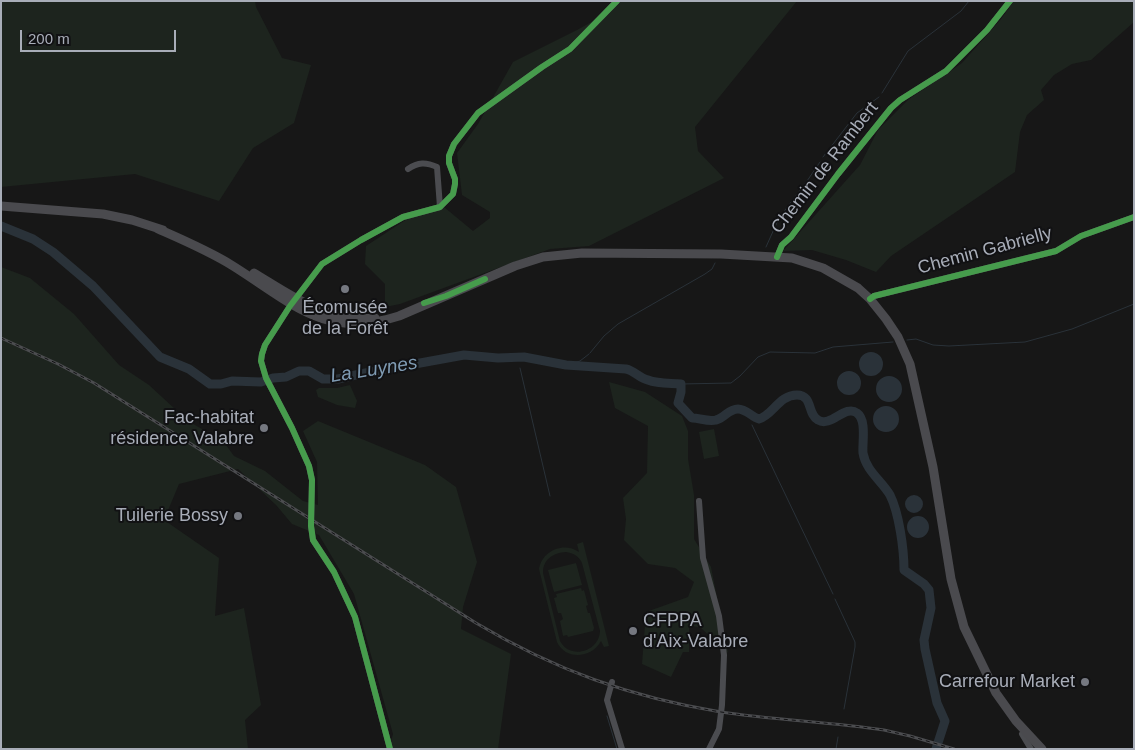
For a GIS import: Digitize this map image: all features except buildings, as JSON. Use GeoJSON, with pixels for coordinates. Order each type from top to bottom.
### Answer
{"type":"FeatureCollection","features":[{"type":"Feature","properties":{"kind":"main road"},"geometry":{"type":"LineString","coordinates":[[1,206],[104,214],[132,220],[188,238],[227,257],[303,311],[326,321],[354,325],[370,324],[390,319],[515,266],[543,257],[558,255],[625,253],[777,256],[805,261],[823,268],[842,278],[870,299],[898,337],[910,364],[933,467],[951,579],[964,627],[996,693],[1026,735],[1044,749]]}},
{"type":"Feature","properties":{"kind":"street"},"geometry":{"type":"LineString","coordinates":[[390,749],[355,617],[334,572],[313,540],[311,526],[312,480],[309,466],[268,381],[262,361],[262,354],[265,345],[292,302],[322,264],[403,217],[440,207],[453,194],[455,189],[455,179],[448,156],[454,144],[478,114],[534,72],[570,49],[617,1]]}},
{"type":"Feature","properties":{"kind":"street","name":"Chemin de Rambert"},"geometry":{"type":"LineString","coordinates":[[777,256],[782,246],[891,108],[900,100],[946,71],[987,30],[1010,1]]}},
{"type":"Feature","properties":{"kind":"street"},"geometry":{"type":"LineString","coordinates":[[408,169],[416,164],[425,163],[437,167],[440,207]]}},
{"type":"Feature","properties":{"kind":"street","name":"Chemin Gabrielly"},"geometry":{"type":"LineString","coordinates":[[870,299],[874,296],[1056,250],[1082,236],[1134,217]]}},
{"type":"Feature","properties":{"kind":"street"},"geometry":{"type":"LineString","coordinates":[[700,501],[703,558],[719,616],[724,655],[719,729],[709,749]]}},
{"type":"Feature","properties":{"kind":"street"},"geometry":{"type":"LineString","coordinates":[[612,682],[607,700],[622,749]]}},
{"type":"Feature","properties":{"kind":"street"},"geometry":{"type":"LineString","coordinates":[[1026,735],[1031,749]]}},
{"type":"Feature","properties":{"kind":"shaded area"},"geometry":{"type":"Polygon","coordinates":[[[1,1],[255,1],[256,7],[282,58],[311,65],[294,123],[253,148],[219,201],[135,174],[1,187],[1,1]]]}},
{"type":"Feature","properties":{"kind":"shaded area"},"geometry":{"type":"Polygon","coordinates":[[[619,1],[797,1],[695,127],[698,151],[724,178],[589,246],[550,249],[400,304],[385,307],[385,284],[365,264],[366,246],[407,219],[444,207],[473,231],[490,218],[490,212],[462,195],[457,153],[478,124],[513,62],[606,14],[619,1]]]}},
{"type":"Feature","properties":{"kind":"shaded area"},"geometry":{"type":"Polygon","coordinates":[[[1014,1],[1134,1],[1134,22],[1091,60],[1072,64],[1054,75],[1041,90],[1044,100],[1027,115],[1020,132],[1015,172],[891,256],[876,272],[846,260],[812,250],[783,251],[860,165],[878,130],[909,99],[962,63],[1001,19],[1014,1]]]}},
{"type":"Feature","properties":{"kind":"shaded area"},"geometry":{"type":"Polygon","coordinates":[[[1,267],[30,278],[74,314],[119,365],[149,385],[188,421],[223,441],[234,456],[265,471],[303,501],[318,505],[317,462],[303,431],[318,421],[425,465],[456,487],[477,562],[463,607],[461,629],[511,654],[498,749],[389,749],[393,734],[354,594],[319,535],[292,524],[276,505],[238,469],[179,484],[164,520],[219,558],[215,616],[244,608],[261,705],[245,720],[248,749],[1,749],[1,267]]]}},
{"type":"Feature","properties":{"kind":"shaded area"},"geometry":{"type":"Polygon","coordinates":[[[871,352],[880,355],[883,364],[880,373],[871,376],[862,373],[859,364],[862,355],[871,352]]]}},
{"type":"Feature","properties":{"kind":"shaded area"},"geometry":{"type":"Polygon","coordinates":[[[849,371],[858,374],[861,383],[858,392],[849,395],[840,392],[837,383],[840,374],[849,371]]]}},
{"type":"Feature","properties":{"kind":"shaded area"},"geometry":{"type":"Polygon","coordinates":[[[889,376],[898,380],[902,389],[898,398],[889,402],[880,398],[876,389],[880,380],[889,376]]]}},
{"type":"Feature","properties":{"kind":"shaded area"},"geometry":{"type":"Polygon","coordinates":[[[609,382],[645,392],[682,416],[688,431],[688,459],[694,495],[694,539],[711,567],[728,653],[701,628],[689,625],[689,652],[683,652],[671,677],[642,664],[646,612],[688,597],[694,582],[675,568],[648,564],[624,540],[626,519],[623,498],[647,473],[648,426],[615,408],[609,382]]]}},
{"type":"Feature","properties":{"kind":"shaded area"},"geometry":{"type":"Polygon","coordinates":[[[350,385],[357,401],[355,408],[337,405],[318,397],[316,390],[319,388],[337,388],[350,385]]]}},
{"type":"Feature","properties":{"kind":"shaded area"},"geometry":{"type":"Polygon","coordinates":[[[886,406],[895,410],[899,419],[895,428],[886,432],[877,428],[873,419],[877,410],[886,406]]]}},
{"type":"Feature","properties":{"kind":"shaded area"},"geometry":{"type":"Polygon","coordinates":[[[714,429],[719,456],[704,459],[699,432],[714,429]]]}},
{"type":"Feature","properties":{"kind":"shaded area"},"geometry":{"type":"Polygon","coordinates":[[[914,495],[920,498],[923,504],[920,510],[914,513],[908,510],[905,504],[908,498],[914,495]]]}},
{"type":"Feature","properties":{"kind":"shaded area"},"geometry":{"type":"Polygon","coordinates":[[[914,516],[922,516],[929,523],[929,531],[922,538],[914,538],[907,531],[907,523],[914,516]]]}},
{"type":"Feature","properties":{"kind":"shaded area"},"geometry":{"type":"Polygon","coordinates":[[[583,542],[609,646],[604,647],[601,641],[592,651],[573,655],[561,648],[557,642],[539,569],[544,557],[549,553],[566,547],[579,552],[577,544],[583,542]],[[566,552],[553,555],[547,560],[543,573],[560,641],[565,647],[577,652],[590,648],[595,644],[600,631],[582,563],[573,554],[566,552]]]}},
{"type":"Feature","properties":{"kind":"shaded area"},"geometry":{"type":"Polygon","coordinates":[[[576,563],[582,585],[554,592],[548,570],[576,563]]]}},
{"type":"Feature","properties":{"kind":"shaded area"},"geometry":{"type":"Polygon","coordinates":[[[581,588],[582,591],[584,590],[588,605],[586,606],[594,628],[593,631],[568,637],[567,635],[563,636],[560,621],[563,619],[561,613],[558,613],[554,598],[557,597],[556,594],[581,588]]]}},
{"type":"Feature","properties":{"kind":"waterway"},"geometry":{"type":"LineString","coordinates":[[882,93],[908,51],[961,11],[969,1]]}},
{"type":"Feature","properties":{"kind":"waterway"},"geometry":{"type":"LineString","coordinates":[[823,157],[857,113],[879,97]]}},
{"type":"Feature","properties":{"kind":"waterway"},"geometry":{"type":"LineString","coordinates":[[766,247],[779,218],[820,162]]}},
{"type":"Feature","properties":{"kind":"waterway","name":"La Luynes"},"geometry":{"type":"LineString","coordinates":[[1,226],[33,239],[53,252],[93,286],[160,357],[189,369],[210,384],[232,381],[261,382],[273,378],[286,377],[299,371],[309,371],[323,379],[338,379],[464,355],[498,358],[524,357],[566,365],[626,369],[652,381],[681,384],[678,403],[692,418],[716,420],[732,410],[738,409],[744,410],[759,419],[768,414],[785,398],[797,395],[802,396],[808,401],[812,414],[823,422],[848,411],[857,413],[863,426],[863,453],[867,465],[887,490],[896,511],[902,542],[904,570],[924,584],[929,590],[931,608],[924,640],[925,649],[937,703],[945,721],[936,749]]}},
{"type":"Feature","properties":{"kind":"waterway"},"geometry":{"type":"LineString","coordinates":[[590,353],[604,336],[618,324],[705,274],[712,269],[715,263]]}},
{"type":"Feature","properties":{"kind":"waterway"},"geometry":{"type":"LineString","coordinates":[[907,340],[916,339],[933,345],[949,346],[1025,342],[1072,329],[1134,304]]}},
{"type":"Feature","properties":{"kind":"waterway"},"geometry":{"type":"LineString","coordinates":[[681,384],[731,383],[758,357],[770,352],[815,353],[833,347],[893,342]]}},
{"type":"Feature","properties":{"kind":"waterway"},"geometry":{"type":"LineString","coordinates":[[566,365],[580,361],[589,354]]}},
{"type":"Feature","properties":{"kind":"waterway"},"geometry":{"type":"LineString","coordinates":[[520,368],[550,496]]}},
{"type":"Feature","properties":{"kind":"waterway"},"geometry":{"type":"LineString","coordinates":[[744,410],[747,416]]}},
{"type":"Feature","properties":{"kind":"waterway"},"geometry":{"type":"LineString","coordinates":[[752,425],[833,594]]}},
{"type":"Feature","properties":{"kind":"waterway"},"geometry":{"type":"LineString","coordinates":[[835,599],[855,642],[844,709]]}},
{"type":"Feature","properties":{"kind":"waterway"},"geometry":{"type":"LineString","coordinates":[[607,716],[617,749]]}},
{"type":"Feature","properties":{"kind":"waterway"},"geometry":{"type":"LineString","coordinates":[[836,749],[838,737]]}},
{"type":"Feature","properties":{"kind":"railway"},"geometry":{"type":"LineString","coordinates":[[1,338],[94,383],[476,623],[505,640],[564,668],[624,690],[688,706],[741,715],[884,730],[954,749]]}},
{"type":"Feature","properties":{"kind":"cycle path"},"geometry":{"type":"LineString","coordinates":[[390,749],[355,617],[334,572],[313,540],[311,526],[312,480],[309,466],[266,378],[261,361],[262,354],[265,345],[290,306],[322,264],[403,217],[440,207],[453,194],[455,184],[449,156],[454,144],[478,113],[570,49],[617,1]]}},
{"type":"Feature","properties":{"kind":"cycle path"},"geometry":{"type":"LineString","coordinates":[[777,257],[782,245],[791,237],[891,108],[900,100],[946,71],[987,30],[1010,1]]}},
{"type":"Feature","properties":{"kind":"cycle path"},"geometry":{"type":"LineString","coordinates":[[870,299],[874,296],[1056,251],[1081,236],[1134,217]]}},
{"type":"Feature","properties":{"kind":"cycle path"},"geometry":{"type":"LineString","coordinates":[[424,303],[446,296],[485,279]]}},
{"type":"Feature","properties":{"kind":"place","name":"Écomusée de la Forêt"},"geometry":{"type":"Point","coordinates":[345,289]}},
{"type":"Feature","properties":{"kind":"place","name":"Fac-habitat résidence Valabre"},"geometry":{"type":"Point","coordinates":[264,428]}},
{"type":"Feature","properties":{"kind":"place","name":"Tuilerie Bossy"},"geometry":{"type":"Point","coordinates":[238,516]}},
{"type":"Feature","properties":{"kind":"place","name":"CFPPA d'Aix-Valabre"},"geometry":{"type":"Point","coordinates":[633,631]}},
{"type":"Feature","properties":{"kind":"place","name":"Carrefour Market"},"geometry":{"type":"Point","coordinates":[1085,682]}}]}
